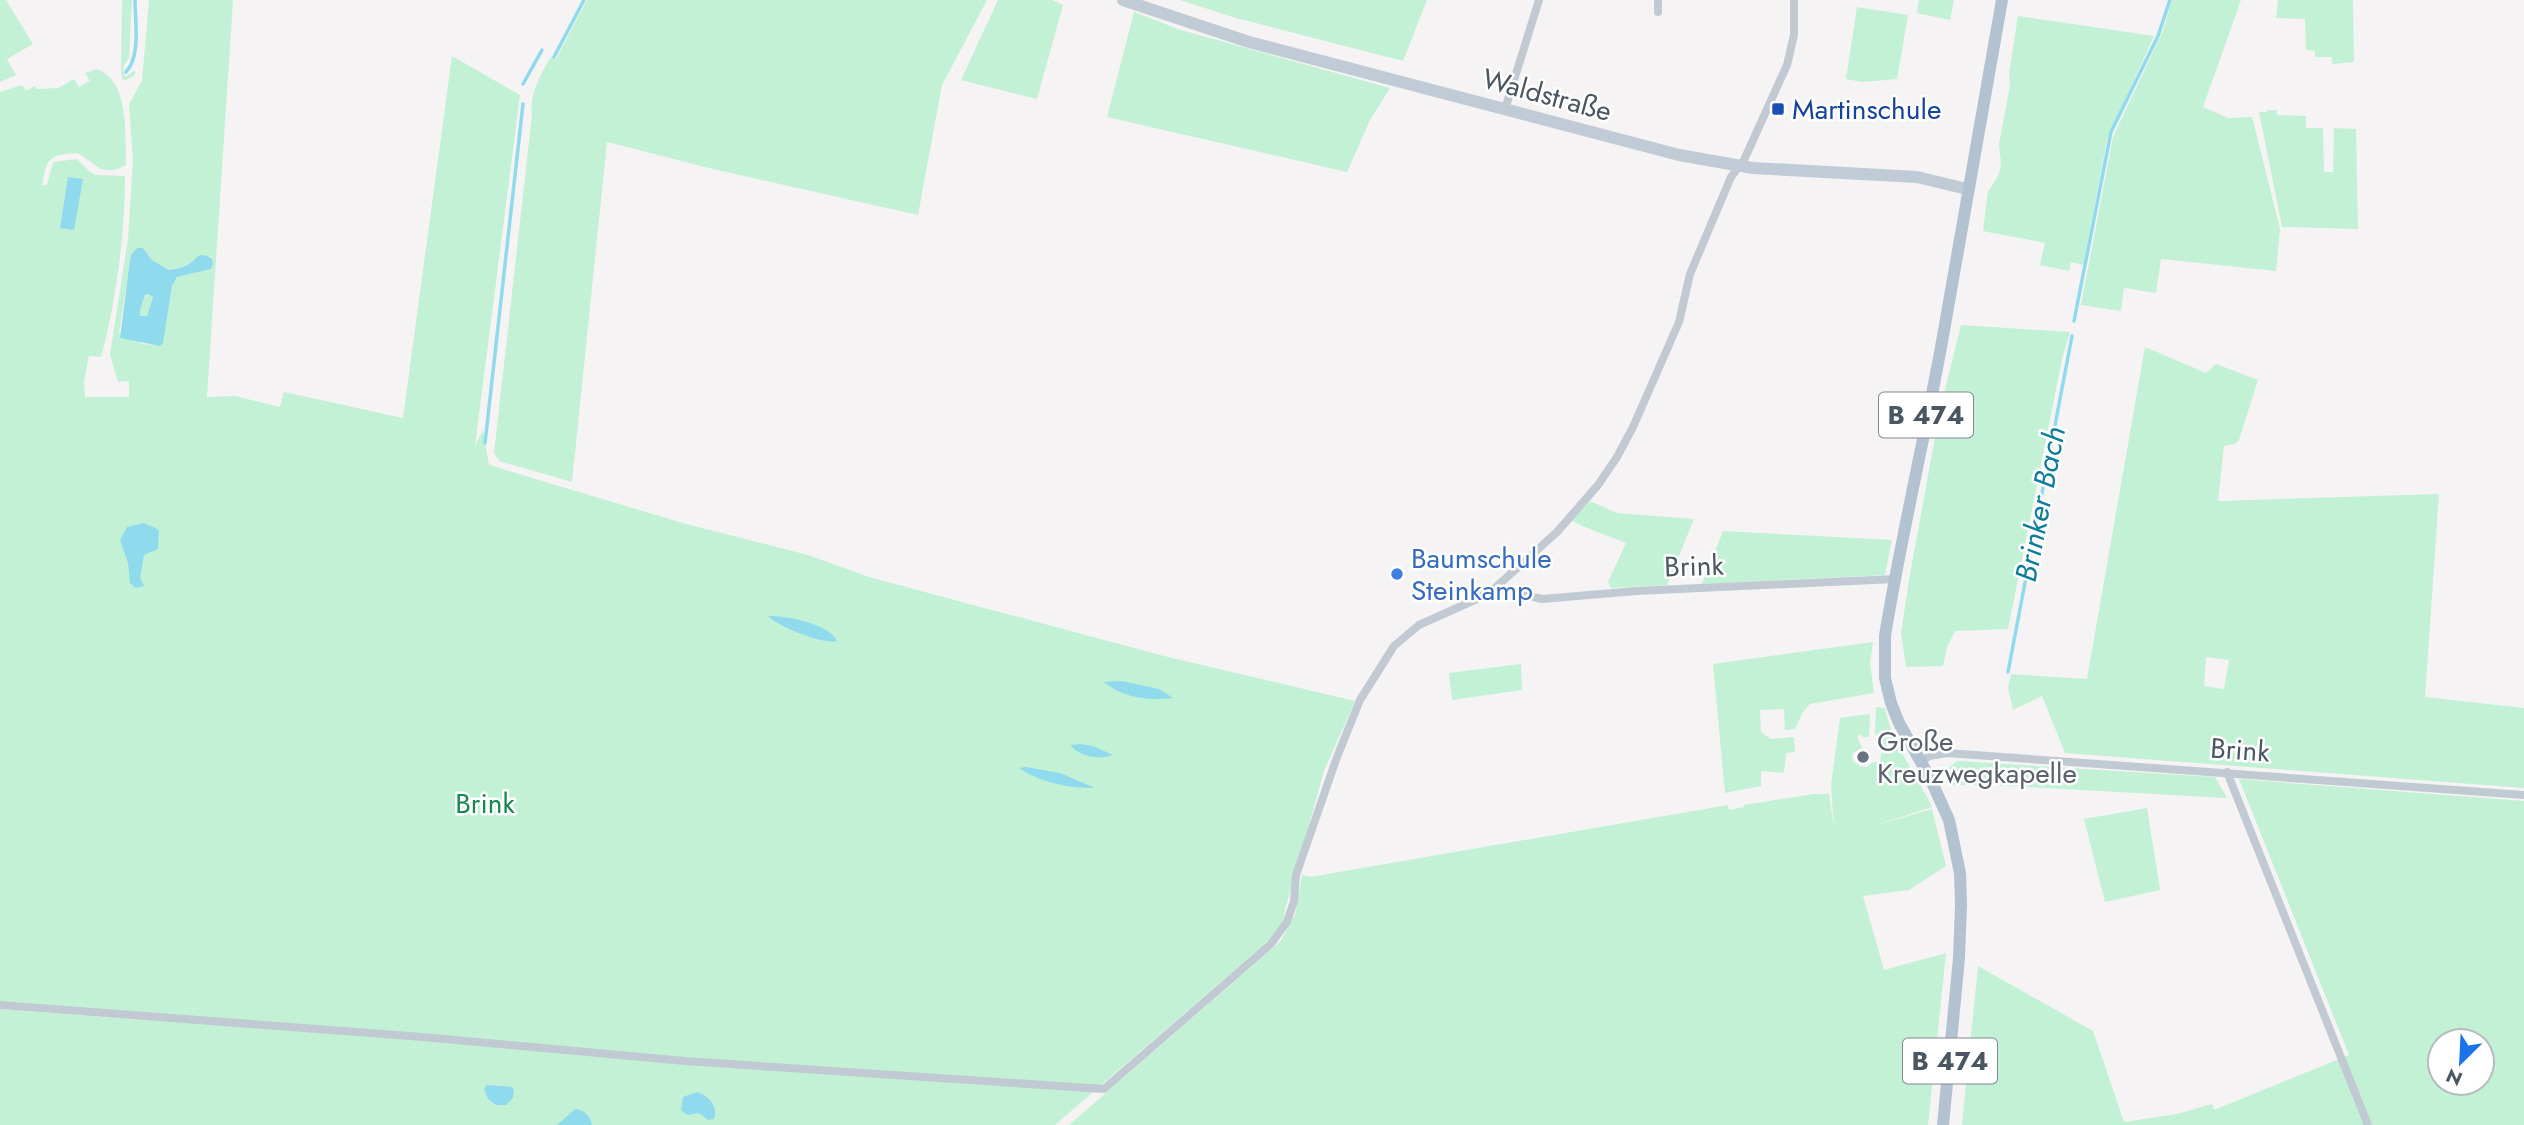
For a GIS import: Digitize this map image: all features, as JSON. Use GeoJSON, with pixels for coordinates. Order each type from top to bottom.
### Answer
{"type":"FeatureCollection","features":[{"type":"Feature","properties":{"kind":"main road","name":"B 474"},"geometry":{"type":"LineString","coordinates":[[1943,1125],[1959,958],[1959,873],[1949,820],[1894,713],[1885,678],[1885,636],[1946,318],[2002,0]]}},
{"type":"Feature","properties":{"kind":"street","name":"Waldstraße"},"geometry":{"type":"LineString","coordinates":[[1123,0],[1249,42],[1679,155],[1739,166],[1917,177],[1967,188]]}},
{"type":"Feature","properties":{"kind":"street"},"geometry":{"type":"LineString","coordinates":[[1505,109],[1539,0]]}},
{"type":"Feature","properties":{"kind":"street"},"geometry":{"type":"LineString","coordinates":[[1658,0],[1658,12]]}},
{"type":"Feature","properties":{"kind":"street"},"geometry":{"type":"LineString","coordinates":[[0,1005],[422,1037],[685,1061],[1104,1089],[1271,943],[1287,922],[1294,901],[1296,874],[1337,757],[1360,700],[1394,646],[1419,625],[1477,600],[1496,588],[1557,532],[1598,485],[1617,457],[1679,322],[1690,274],[1731,177],[1744,160],[1787,65],[1794,35],[1794,0]]}},
{"type":"Feature","properties":{"kind":"street","name":"Brink"},"geometry":{"type":"LineString","coordinates":[[1496,588],[1542,599],[1636,591],[1895,579]]}},
{"type":"Feature","properties":{"kind":"street","name":"Brink"},"geometry":{"type":"LineString","coordinates":[[1921,762],[1929,756],[1947,752],[2524,795]]}},
{"type":"Feature","properties":{"kind":"street"},"geometry":{"type":"LineString","coordinates":[[2227,772],[2368,1125]]}},
{"type":"Feature","properties":{"kind":"green space"},"geometry":{"type":"Polygon","coordinates":[[[0,0],[6,0],[33,44],[7,59],[16,75],[0,82],[0,0]]]}},
{"type":"Feature","properties":{"kind":"green space"},"geometry":{"type":"Polygon","coordinates":[[[122,0],[132,0],[129,58],[123,67],[125,77],[136,70],[134,76],[126,80],[122,79],[121,69],[122,0]]]}},
{"type":"Feature","properties":{"kind":"green space","name":"Brink"},"geometry":{"type":"Polygon","coordinates":[[[149,0],[233,0],[207,397],[235,396],[280,407],[284,392],[403,418],[452,56],[520,95],[475,446],[483,430],[489,465],[686,524],[808,555],[869,577],[1164,656],[1355,701],[1324,771],[1282,929],[1055,1125],[0,1125],[0,1009],[176,1023],[0,1008],[0,92],[22,85],[26,91],[35,86],[37,89],[58,88],[74,79],[79,87],[90,81],[85,73],[97,69],[108,75],[115,85],[124,111],[126,165],[104,170],[77,153],[60,155],[50,160],[42,185],[47,185],[53,162],[77,159],[97,175],[125,176],[121,244],[111,314],[101,357],[89,356],[84,381],[85,397],[129,397],[129,381],[118,382],[110,355],[128,239],[133,161],[129,104],[142,81],[149,0]],[[137,248],[131,255],[119,333],[143,344],[154,345],[177,277],[210,269],[207,256],[203,256],[185,266],[169,270],[152,260],[143,248],[137,248]]]}},
{"type":"Feature","properties":{"kind":"green space"},"geometry":{"type":"Polygon","coordinates":[[[587,0],[987,0],[942,85],[918,215],[607,142],[572,482],[499,461],[494,453],[532,100],[543,71],[551,57],[556,59],[587,0]]]}},
{"type":"Feature","properties":{"kind":"green space"},"geometry":{"type":"Polygon","coordinates":[[[998,0],[1052,0],[1063,5],[1037,99],[961,80],[998,0]]]}},
{"type":"Feature","properties":{"kind":"green space"},"geometry":{"type":"Polygon","coordinates":[[[1180,0],[1427,0],[1403,61],[1236,18],[1180,0]]]}},
{"type":"Feature","properties":{"kind":"green space"},"geometry":{"type":"Polygon","coordinates":[[[1919,0],[1954,0],[1950,20],[1917,13],[1919,0]]]}},
{"type":"Feature","properties":{"kind":"green space"},"geometry":{"type":"Polygon","coordinates":[[[2172,0],[2241,0],[2203,107],[2228,118],[2252,117],[2280,229],[2276,271],[2161,259],[2156,293],[2124,288],[2121,311],[2081,305],[2113,137],[2163,31],[2172,0]]]}},
{"type":"Feature","properties":{"kind":"green space"},"geometry":{"type":"Polygon","coordinates":[[[2278,0],[2353,0],[2354,62],[2332,64],[2332,57],[2315,57],[2315,51],[2306,50],[2305,19],[2276,18],[2278,0]]]}},
{"type":"Feature","properties":{"kind":"green space"},"geometry":{"type":"Polygon","coordinates":[[[1857,7],[1908,15],[1897,79],[1863,82],[1846,79],[1857,7]]]}},
{"type":"Feature","properties":{"kind":"green space"},"geometry":{"type":"Polygon","coordinates":[[[1134,12],[1181,30],[1390,88],[1370,120],[1347,172],[1107,117],[1134,12]]]}},
{"type":"Feature","properties":{"kind":"green space"},"geometry":{"type":"Polygon","coordinates":[[[2018,16],[2154,36],[2107,140],[2083,265],[2071,262],[2069,271],[2040,265],[2045,243],[1983,231],[1988,192],[1999,174],[2001,164],[1999,144],[2010,85],[2009,73],[2018,16]]]}},
{"type":"Feature","properties":{"kind":"green space"},"geometry":{"type":"Polygon","coordinates":[[[2277,110],[2277,115],[2306,116],[2306,128],[2323,128],[2324,172],[2333,172],[2334,128],[2356,129],[2358,229],[2282,227],[2259,112],[2277,110]]]}},
{"type":"Feature","properties":{"kind":"green space"},"geometry":{"type":"Polygon","coordinates":[[[145,295],[153,297],[147,317],[140,316],[145,295]]]}},
{"type":"Feature","properties":{"kind":"green space"},"geometry":{"type":"Polygon","coordinates":[[[1961,325],[2070,332],[2062,359],[2008,629],[1955,631],[1947,647],[1943,666],[1906,667],[1901,633],[1909,580],[1940,410],[1961,325]]]}},
{"type":"Feature","properties":{"kind":"green space"},"geometry":{"type":"Polygon","coordinates":[[[2145,347],[2206,373],[2216,364],[2258,380],[2239,440],[2235,444],[2224,446],[2218,501],[2439,494],[2425,697],[2524,708],[2524,788],[2065,753],[2042,696],[2013,710],[2008,688],[2011,674],[2087,679],[2145,347]],[[2206,657],[2204,686],[2224,689],[2229,660],[2206,657]]]}},
{"type":"Feature","properties":{"kind":"green space"},"geometry":{"type":"Polygon","coordinates":[[[1590,501],[1617,513],[1694,519],[1667,585],[1611,588],[1608,582],[1626,543],[1571,520],[1590,501]]]}},
{"type":"Feature","properties":{"kind":"green space"},"geometry":{"type":"Polygon","coordinates":[[[1723,531],[1892,540],[1885,575],[1702,584],[1723,531]]]}},
{"type":"Feature","properties":{"kind":"green space"},"geometry":{"type":"Polygon","coordinates":[[[1873,642],[1870,663],[1874,693],[1810,704],[1795,729],[1785,730],[1784,709],[1760,710],[1761,732],[1771,739],[1794,737],[1795,752],[1786,753],[1784,773],[1761,771],[1761,786],[1725,793],[1713,664],[1873,642]]]}},
{"type":"Feature","properties":{"kind":"green space"},"geometry":{"type":"Polygon","coordinates":[[[1521,664],[1522,690],[1452,700],[1449,673],[1521,664]]]}},
{"type":"Feature","properties":{"kind":"green space"},"geometry":{"type":"Polygon","coordinates":[[[1876,707],[1885,708],[1893,734],[1932,807],[1870,827],[1932,809],[1946,866],[1909,890],[1863,896],[1884,970],[1946,953],[1928,1125],[1069,1125],[1280,942],[1295,915],[1302,875],[1310,877],[1728,805],[1729,810],[1744,805],[1814,794],[1829,794],[1834,829],[1831,785],[1840,718],[1870,714],[1869,737],[1860,734],[1857,737],[1862,748],[1853,753],[1852,760],[1867,767],[1873,762],[1880,762],[1882,748],[1875,732],[1876,707]]]}},
{"type":"Feature","properties":{"kind":"green space"},"geometry":{"type":"Polygon","coordinates":[[[1957,761],[2215,777],[2227,798],[1950,785],[1944,772],[1957,761]]]}},
{"type":"Feature","properties":{"kind":"green space"},"geometry":{"type":"Polygon","coordinates":[[[2239,779],[2524,801],[2524,1125],[1962,1125],[1978,966],[2093,1031],[2124,1122],[2177,1114],[2212,1104],[2214,1110],[2349,1055],[2239,779]]]}},
{"type":"Feature","properties":{"kind":"green space"},"geometry":{"type":"Polygon","coordinates":[[[2147,808],[2160,890],[2105,902],[2084,819],[2147,808]]]}},
{"type":"Feature","properties":{"kind":"water"},"geometry":{"type":"Polygon","coordinates":[[[68,177],[83,179],[74,230],[60,228],[68,177]]]}},
{"type":"Feature","properties":{"kind":"water"},"geometry":{"type":"Polygon","coordinates":[[[137,248],[143,248],[152,260],[169,270],[185,266],[200,255],[212,259],[211,269],[177,277],[172,286],[163,343],[160,346],[120,338],[131,255],[137,248]],[[145,295],[140,316],[147,316],[153,297],[145,295]]]}},
{"type":"Feature","properties":{"kind":"water"},"geometry":{"type":"Polygon","coordinates":[[[144,523],[159,530],[158,549],[144,555],[140,578],[144,586],[136,588],[130,583],[128,563],[120,540],[127,527],[144,523]]]}},
{"type":"Feature","properties":{"kind":"water"},"geometry":{"type":"Polygon","coordinates":[[[768,616],[817,625],[833,635],[837,641],[801,634],[768,616]]]}},
{"type":"Feature","properties":{"kind":"water"},"geometry":{"type":"Polygon","coordinates":[[[1121,681],[1159,689],[1173,698],[1137,697],[1119,692],[1104,682],[1121,681]]]}},
{"type":"Feature","properties":{"kind":"water"},"geometry":{"type":"Polygon","coordinates":[[[1081,744],[1113,755],[1090,756],[1070,745],[1081,744]]]}},
{"type":"Feature","properties":{"kind":"water"},"geometry":{"type":"Polygon","coordinates":[[[1019,768],[1060,773],[1095,788],[1065,786],[1046,781],[1019,768]]]}},
{"type":"Feature","properties":{"kind":"water"},"geometry":{"type":"Polygon","coordinates":[[[487,1085],[512,1087],[513,1098],[506,1105],[496,1105],[488,1099],[484,1089],[487,1085]]]}},
{"type":"Feature","properties":{"kind":"water"},"geometry":{"type":"Polygon","coordinates":[[[697,1092],[712,1102],[714,1119],[708,1120],[699,1113],[688,1115],[681,1110],[683,1097],[697,1092]]]}},
{"type":"Feature","properties":{"kind":"water"},"geometry":{"type":"Polygon","coordinates":[[[575,1109],[586,1114],[592,1125],[557,1125],[575,1109]]]}},
{"type":"Feature","properties":{"kind":"waterway"},"geometry":{"type":"LineString","coordinates":[[126,72],[134,57],[135,0]]}},
{"type":"Feature","properties":{"kind":"waterway"},"geometry":{"type":"LineString","coordinates":[[554,57],[584,0]]}},
{"type":"Feature","properties":{"kind":"waterway","name":"Brinker Bach"},"geometry":{"type":"LineString","coordinates":[[2074,321],[2111,132],[2158,36],[2170,0]]}},
{"type":"Feature","properties":{"kind":"waterway"},"geometry":{"type":"LineString","coordinates":[[523,84],[542,50]]}},
{"type":"Feature","properties":{"kind":"waterway"},"geometry":{"type":"LineString","coordinates":[[485,443],[523,104]]}},
{"type":"Feature","properties":{"kind":"waterway","name":"Brinker Bach"},"geometry":{"type":"LineString","coordinates":[[2008,672],[2072,336]]}},
{"type":"Feature","properties":{"kind":"place","name":"Martinschule"},"geometry":{"type":"Point","coordinates":[1778,109]}},
{"type":"Feature","properties":{"kind":"place","name":"Baumschule Steinkamp"},"geometry":{"type":"Point","coordinates":[1397,574]}},
{"type":"Feature","properties":{"kind":"place","name":"Große Kreuzwegkapelle"},"geometry":{"type":"Point","coordinates":[1863,757]}}]}
